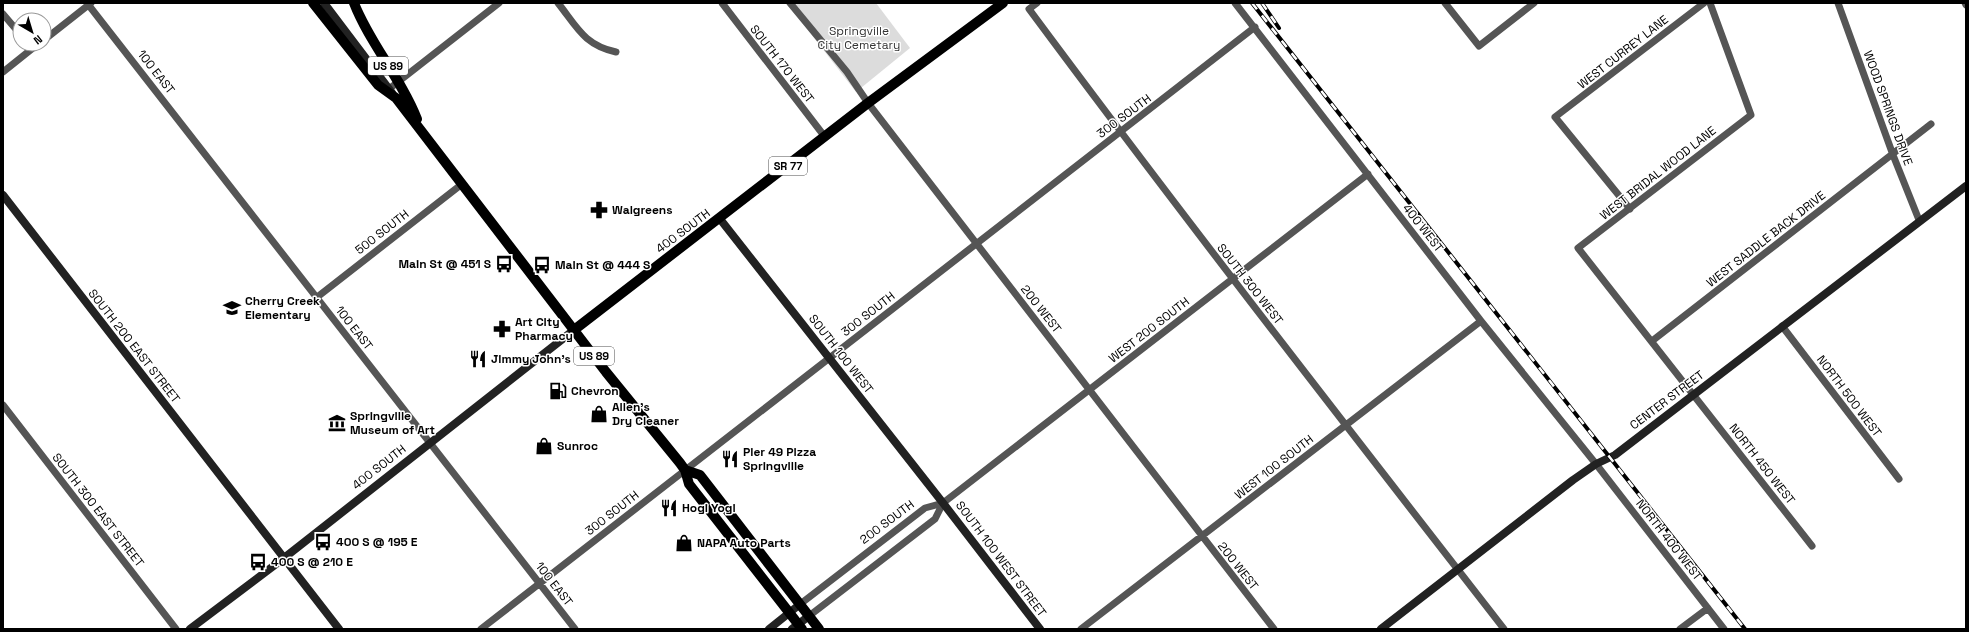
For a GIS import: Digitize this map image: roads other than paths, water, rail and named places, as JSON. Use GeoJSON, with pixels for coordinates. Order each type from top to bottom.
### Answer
{"type":"FeatureCollection","features":[{"type":"Feature","properties":{"kind":"main road","name":"US 89"},"geometry":{"type":"LineString","coordinates":[[313,3],[378,84],[396,98],[531,275],[686,470],[689,484],[789,613],[797,627]]}},
{"type":"Feature","properties":{"kind":"main road","name":"US 89"},"geometry":{"type":"LineString","coordinates":[[354,3],[371,37],[412,108],[421,130]]}},
{"type":"Feature","properties":{"kind":"main road","name":"400 SOUTH"},"geometry":{"type":"LineString","coordinates":[[574,330],[825,138],[868,103],[1003,3]]}},
{"type":"Feature","properties":{"kind":"main road","name":"US 89"},"geometry":{"type":"LineString","coordinates":[[686,470],[700,475],[818,629]]}},
{"type":"Feature","properties":{"kind":"street"},"geometry":{"type":"LineString","coordinates":[[324,3],[396,98]]}},
{"type":"Feature","properties":{"kind":"street"},"geometry":{"type":"LineString","coordinates":[[389,89],[499,3]]}},
{"type":"Feature","properties":{"kind":"street"},"geometry":{"type":"LineString","coordinates":[[558,3],[589,41],[602,49],[616,52]]}},
{"type":"Feature","properties":{"kind":"street","name":"SOUTH 170 WEST"},"geometry":{"type":"LineString","coordinates":[[722,3],[825,138]]}},
{"type":"Feature","properties":{"kind":"street","name":"200 WEST"},"geometry":{"type":"LineString","coordinates":[[790,3],[847,72],[868,103],[1274,629]]}},
{"type":"Feature","properties":{"kind":"street","name":"SOUTH 300 WEST"},"geometry":{"type":"LineString","coordinates":[[1037,3],[1029,9],[1120,132],[1232,280],[1504,629]]}},
{"type":"Feature","properties":{"kind":"street","name":"400 WEST"},"geometry":{"type":"LineString","coordinates":[[1235,3],[1481,322],[1596,464]]}},
{"type":"Feature","properties":{"kind":"street"},"geometry":{"type":"LineString","coordinates":[[1445,3],[1479,46],[1534,3]]}},
{"type":"Feature","properties":{"kind":"street","name":"WEST CURREY LANE"},"geometry":{"type":"LineString","coordinates":[[1630,208],[1555,118],[1704,3]]}},
{"type":"Feature","properties":{"kind":"street","name":"WEST BRIDAL WOOD LANE"},"geometry":{"type":"LineString","coordinates":[[1578,248],[1751,115],[1710,3]]}},
{"type":"Feature","properties":{"kind":"street","name":"WOOD SPRINGS DRIVE"},"geometry":{"type":"LineString","coordinates":[[1838,3],[1893,155],[1919,220]]}},
{"type":"Feature","properties":{"kind":"street"},"geometry":{"type":"LineString","coordinates":[[52,34],[89,4]]}},
{"type":"Feature","properties":{"kind":"street","name":"100 EAST"},"geometry":{"type":"LineString","coordinates":[[89,4],[316,298],[431,443],[575,629]]}},
{"type":"Feature","properties":{"kind":"street"},"geometry":{"type":"LineString","coordinates":[[3,14],[12,25]]}},
{"type":"Feature","properties":{"kind":"street","name":"300 SOUTH"},"geometry":{"type":"LineString","coordinates":[[481,629],[976,243],[1213,62],[1255,28]]}},
{"type":"Feature","properties":{"kind":"street"},"geometry":{"type":"LineString","coordinates":[[3,72],[26,52]]}},
{"type":"Feature","properties":{"kind":"street","name":"WEST SADDLE BACK DRIVE"},"geometry":{"type":"LineString","coordinates":[[1652,341],[1931,124]]}},
{"type":"Feature","properties":{"kind":"street","name":"WEST 200 SOUTH"},"geometry":{"type":"LineString","coordinates":[[943,503],[1368,174]]}},
{"type":"Feature","properties":{"kind":"street","name":"500 SOUTH"},"geometry":{"type":"LineString","coordinates":[[316,298],[462,184]]}},
{"type":"Feature","properties":{"kind":"street","name":"CENTER STREET"},"geometry":{"type":"LineString","coordinates":[[1381,629],[1573,480],[1596,464],[1615,455],[1919,220],[1966,186]]}},
{"type":"Feature","properties":{"kind":"street","name":"SOUTH 200 EAST STREET"},"geometry":{"type":"LineString","coordinates":[[3,195],[339,629]]}},
{"type":"Feature","properties":{"kind":"street","name":"SOUTH 100 WEST"},"geometry":{"type":"LineString","coordinates":[[720,219],[943,503]]}},
{"type":"Feature","properties":{"kind":"street","name":"NORTH 450 WEST"},"geometry":{"type":"LineString","coordinates":[[1578,248],[1812,546]]}},
{"type":"Feature","properties":{"kind":"street","name":"WEST 100 SOUTH"},"geometry":{"type":"LineString","coordinates":[[1081,629],[1481,322]]}},
{"type":"Feature","properties":{"kind":"street","name":"NORTH 500 WEST"},"geometry":{"type":"LineString","coordinates":[[1782,326],[1899,479]]}},
{"type":"Feature","properties":{"kind":"street","name":"400 SOUTH"},"geometry":{"type":"LineString","coordinates":[[190,629],[284,558],[574,330]]}},
{"type":"Feature","properties":{"kind":"street","name":"SOUTH 300 EAST STREET"},"geometry":{"type":"LineString","coordinates":[[3,405],[176,629]]}},
{"type":"Feature","properties":{"kind":"street","name":"NORTH 400 WEST"},"geometry":{"type":"LineString","coordinates":[[1596,464],[1724,629]]}},
{"type":"Feature","properties":{"kind":"street"},"geometry":{"type":"LineString","coordinates":[[797,627],[809,616],[935,519],[943,503]]}},
{"type":"Feature","properties":{"kind":"street","name":"200 SOUTH"},"geometry":{"type":"LineString","coordinates":[[769,629],[925,508],[943,503]]}},
{"type":"Feature","properties":{"kind":"street","name":"SOUTH 100 WEST STREET"},"geometry":{"type":"LineString","coordinates":[[943,503],[1040,629]]}},
{"type":"Feature","properties":{"kind":"street"},"geometry":{"type":"LineString","coordinates":[[1680,629],[1708,608]]}},
{"type":"Feature","properties":{"kind":"railway"},"geometry":{"type":"LineString","coordinates":[[1252,3],[1745,629]]}},
{"type":"Feature","properties":{"kind":"railway"},"geometry":{"type":"LineString","coordinates":[[1262,3],[1279,28]]}},
{"type":"Feature","properties":{"kind":"place","name":"Walgreens"},"geometry":{"type":"Point","coordinates":[599,210]}},
{"type":"Feature","properties":{"kind":"place","name":"Main St @ 451 S"},"geometry":{"type":"Point","coordinates":[504,264]}},
{"type":"Feature","properties":{"kind":"place","name":"Main St @ 444 S"},"geometry":{"type":"Point","coordinates":[542,265]}},
{"type":"Feature","properties":{"kind":"place","name":"Cherry Creek Elementary"},"geometry":{"type":"Point","coordinates":[232,308]}},
{"type":"Feature","properties":{"kind":"place","name":"Art City Pharmacy"},"geometry":{"type":"Point","coordinates":[502,329]}},
{"type":"Feature","properties":{"kind":"place","name":"Jimmy John's"},"geometry":{"type":"Point","coordinates":[478,359]}},
{"type":"Feature","properties":{"kind":"place","name":"Chevron"},"geometry":{"type":"Point","coordinates":[558,391]}},
{"type":"Feature","properties":{"kind":"place","name":"Allen's Dry Cleaner"},"geometry":{"type":"Point","coordinates":[599,414]}},
{"type":"Feature","properties":{"kind":"place","name":"Springville Museum of Art"},"geometry":{"type":"Point","coordinates":[337,423]}},
{"type":"Feature","properties":{"kind":"place","name":"Sunroc"},"geometry":{"type":"Point","coordinates":[544,446]}},
{"type":"Feature","properties":{"kind":"place","name":"Pier 49 Pizza Springville"},"geometry":{"type":"Point","coordinates":[730,459]}},
{"type":"Feature","properties":{"kind":"place","name":"Hogi Yogi"},"geometry":{"type":"Point","coordinates":[669,508]}},
{"type":"Feature","properties":{"kind":"place","name":"400 S @ 195 E"},"geometry":{"type":"Point","coordinates":[323,542]}},
{"type":"Feature","properties":{"kind":"place","name":"NAPA Auto Parts"},"geometry":{"type":"Point","coordinates":[684,543]}},
{"type":"Feature","properties":{"kind":"place","name":"400 S @ 210 E"},"geometry":{"type":"Point","coordinates":[258,562]}},
{"type":"Feature","properties":{"kind":"park label","name":"Springville City Cemetary"},"geometry":{"type":"Point","coordinates":[859,38]}}]}
